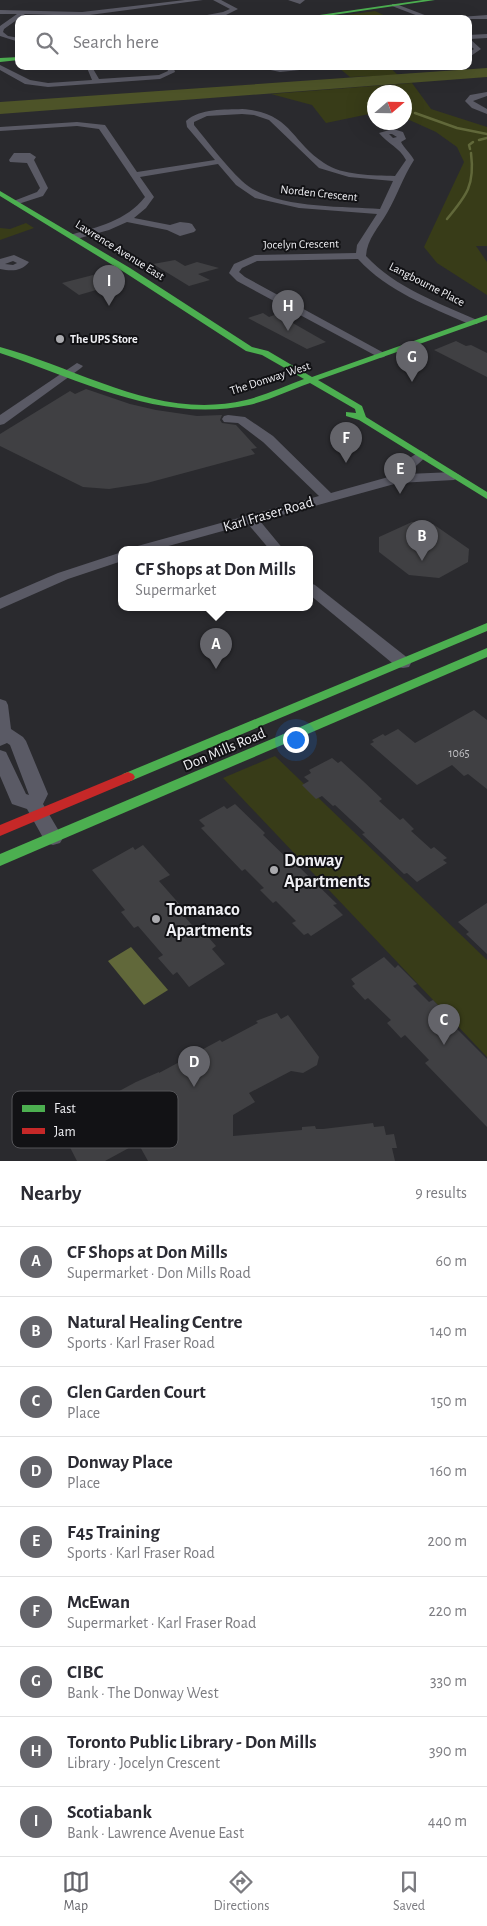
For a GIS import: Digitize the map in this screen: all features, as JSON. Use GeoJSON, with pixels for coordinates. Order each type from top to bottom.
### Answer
{"type":"FeatureCollection","features":[{"type":"Feature","properties":{"kind":"main road"},"geometry":{"type":"LineString","coordinates":[[323,15],[433,0]]}},
{"type":"Feature","properties":{"kind":"main road"},"geometry":{"type":"LineString","coordinates":[[0,60],[15,58]]}},
{"type":"Feature","properties":{"kind":"main road","name":"Lawrence Avenue East"},"geometry":{"type":"LineString","coordinates":[[0,193],[249,349],[265,353],[305,373],[359,408],[362,418]]}},
{"type":"Feature","properties":{"kind":"main road"},"geometry":{"type":"LineString","coordinates":[[439,321],[487,306]]}},
{"type":"Feature","properties":{"kind":"main road","name":"The Donway West"},"geometry":{"type":"LineString","coordinates":[[283,376],[305,373],[380,355],[487,317]]}},
{"type":"Feature","properties":{"kind":"main road"},"geometry":{"type":"LineString","coordinates":[[351,353],[385,341]]}},
{"type":"Feature","properties":{"kind":"main road","name":"The Donway West"},"geometry":{"type":"LineString","coordinates":[[0,342],[72,369],[121,392],[170,405],[209,409],[249,402],[296,384],[305,373]]}},
{"type":"Feature","properties":{"kind":"main road","name":"Lawrence Avenue East"},"geometry":{"type":"LineString","coordinates":[[249,349],[252,358],[319,398]]}},
{"type":"Feature","properties":{"kind":"main road","name":"The Donway West"},"geometry":{"type":"LineString","coordinates":[[0,350],[72,369],[103,374]]}},
{"type":"Feature","properties":{"kind":"main road"},"geometry":{"type":"LineString","coordinates":[[121,392],[132,383]]}},
{"type":"Feature","properties":{"kind":"main road","name":"The Donway West"},"geometry":{"type":"LineString","coordinates":[[149,388],[178,396],[206,398],[243,391]]}},
{"type":"Feature","properties":{"kind":"main road","name":"Lawrence Avenue East"},"geometry":{"type":"LineString","coordinates":[[341,412],[362,418],[487,496]]}},
{"type":"Feature","properties":{"kind":"main road","name":"Don Mills Road"},"geometry":{"type":"LineString","coordinates":[[0,831],[37,809],[403,663],[487,627]]}},
{"type":"Feature","properties":{"kind":"main road","name":"Don Mills Road"},"geometry":{"type":"LineString","coordinates":[[0,860],[487,652]]}},
{"type":"Feature","properties":{"kind":"street"},"geometry":{"type":"LineString","coordinates":[[98,15],[200,0]]}},
{"type":"Feature","properties":{"kind":"street"},"geometry":{"type":"LineString","coordinates":[[216,0],[235,9],[217,15]]}},
{"type":"Feature","properties":{"kind":"street"},"geometry":{"type":"LineString","coordinates":[[291,0],[300,2],[302,0]]}},
{"type":"Feature","properties":{"kind":"street"},"geometry":{"type":"LineString","coordinates":[[394,5],[421,15]]}},
{"type":"Feature","properties":{"kind":"street"},"geometry":{"type":"LineString","coordinates":[[0,12],[54,15]]}},
{"type":"Feature","properties":{"kind":"street"},"geometry":{"type":"LineString","coordinates":[[472,16],[486,13]]}},
{"type":"Feature","properties":{"kind":"street"},"geometry":{"type":"LineString","coordinates":[[15,18],[1,28],[0,32],[3,36],[10,39],[6,40],[15,41]]}},
{"type":"Feature","properties":{"kind":"street"},"geometry":{"type":"LineString","coordinates":[[472,38],[487,36]]}},
{"type":"Feature","properties":{"kind":"street"},"geometry":{"type":"LineString","coordinates":[[472,42],[478,49],[472,53]]}},
{"type":"Feature","properties":{"kind":"street"},"geometry":{"type":"LineString","coordinates":[[0,67],[28,82],[48,85],[160,77],[172,72],[171,70]]}},
{"type":"Feature","properties":{"kind":"street"},"geometry":{"type":"LineString","coordinates":[[92,70],[98,82]]}},
{"type":"Feature","properties":{"kind":"street"},"geometry":{"type":"LineString","coordinates":[[0,78],[13,75]]}},
{"type":"Feature","properties":{"kind":"street"},"geometry":{"type":"LineString","coordinates":[[487,94],[473,97],[469,101],[474,106],[487,112]]}},
{"type":"Feature","properties":{"kind":"street","name":"Norden Crescent"},"geometry":{"type":"LineString","coordinates":[[383,212],[299,205],[258,196],[239,183],[190,125],[190,121],[202,115],[251,111],[266,115],[274,119],[322,166],[337,172],[398,178]]}},
{"type":"Feature","properties":{"kind":"street"},"geometry":{"type":"LineString","coordinates":[[0,129],[77,124],[102,128],[136,175],[150,197],[143,206],[128,219],[73,238]]}},
{"type":"Feature","properties":{"kind":"street"},"geometry":{"type":"LineString","coordinates":[[361,256],[362,245],[383,212],[398,178],[410,160],[405,151],[394,140]]}},
{"type":"Feature","properties":{"kind":"street"},"geometry":{"type":"LineString","coordinates":[[15,202],[40,194],[44,188],[30,160]]}},
{"type":"Feature","properties":{"kind":"street"},"geometry":{"type":"LineString","coordinates":[[136,175],[221,162]]}},
{"type":"Feature","properties":{"kind":"street"},"geometry":{"type":"LineString","coordinates":[[128,219],[171,228]]}},
{"type":"Feature","properties":{"kind":"street","name":"Langbourne Place"},"geometry":{"type":"LineString","coordinates":[[361,256],[368,266],[379,275],[419,298],[473,322]]}},
{"type":"Feature","properties":{"kind":"street","name":"Jocelyn Crescent"},"geometry":{"type":"LineString","coordinates":[[361,256],[255,258],[238,266],[234,274],[380,355]]}},
{"type":"Feature","properties":{"kind":"street"},"geometry":{"type":"LineString","coordinates":[[0,421],[72,369]]}},
{"type":"Feature","properties":{"kind":"street"},"geometry":{"type":"LineString","coordinates":[[228,419],[241,420],[268,439],[328,497]]}},
{"type":"Feature","properties":{"kind":"street"},"geometry":{"type":"LineString","coordinates":[[397,479],[408,465],[421,455]]}},
{"type":"Feature","properties":{"kind":"street","name":"Karl Fraser Road"},"geometry":{"type":"LineString","coordinates":[[154,546],[397,479],[454,476]]}},
{"type":"Feature","properties":{"kind":"street"},"geometry":{"type":"LineString","coordinates":[[250,519],[274,546]]}},
{"type":"Feature","properties":{"kind":"street"},"geometry":{"type":"LineString","coordinates":[[0,604],[63,576],[118,557]]}},
{"type":"Feature","properties":{"kind":"street"},"geometry":{"type":"LineString","coordinates":[[313,590],[403,663]]}},
{"type":"Feature","properties":{"kind":"street"},"geometry":{"type":"LineString","coordinates":[[0,705],[2,736],[17,741],[39,794],[37,809]]}},
{"type":"Feature","properties":{"kind":"street"},"geometry":{"type":"LineString","coordinates":[[0,756],[19,799],[37,809],[53,838]]}},
{"type":"Feature","properties":{"kind":"shaded area"},"geometry":{"type":"Polygon","coordinates":[[[375,11],[384,15],[346,15],[375,11]]]}},
{"type":"Feature","properties":{"kind":"shaded area"},"geometry":{"type":"Polygon","coordinates":[[[487,68],[487,77],[0,114],[0,102],[487,68]]]}},
{"type":"Feature","properties":{"kind":"shaded area"},"geometry":{"type":"Polygon","coordinates":[[[341,70],[392,70],[398,75],[350,77],[341,70]]]}},
{"type":"Feature","properties":{"kind":"shaded area"},"geometry":{"type":"Polygon","coordinates":[[[412,83],[431,109],[487,127],[487,246],[476,246],[487,262],[487,295],[437,263],[424,247],[464,162],[457,147],[436,132],[412,121],[412,85],[386,85],[412,83]]]}},
{"type":"Feature","properties":{"kind":"shaded area"},"geometry":{"type":"Polygon","coordinates":[[[367,87],[367,114],[326,123],[312,105],[271,94],[367,87]]]}},
{"type":"Feature","properties":{"kind":"shaded area"},"geometry":{"type":"Polygon","coordinates":[[[26,223],[34,228],[0,240],[0,228],[10,229],[26,223]]]}},
{"type":"Feature","properties":{"kind":"shaded area"},"geometry":{"type":"Polygon","coordinates":[[[275,756],[487,960],[487,1057],[223,778],[275,756]]]}},
{"type":"Feature","properties":{"kind":"shaded area"},"geometry":{"type":"Polygon","coordinates":[[[131,947],[168,990],[144,1005],[108,961],[131,947]]]}},
{"type":"Feature","properties":{"kind":"building"},"geometry":{"type":"Polygon","coordinates":[[[175,260],[185,266],[197,262],[219,268],[198,274],[210,280],[189,286],[153,264],[175,260]]]}},
{"type":"Feature","properties":{"kind":"building"},"geometry":{"type":"Polygon","coordinates":[[[93,275],[110,286],[79,295],[62,283],[93,275]]]}},
{"type":"Feature","properties":{"kind":"building"},"geometry":{"type":"Polygon","coordinates":[[[263,313],[269,317],[277,314],[326,342],[307,349],[248,318],[263,313]]]}},
{"type":"Feature","properties":{"kind":"building"},"geometry":{"type":"Polygon","coordinates":[[[456,341],[466,346],[471,345],[487,353],[487,377],[434,350],[456,341]]]}},
{"type":"Feature","properties":{"kind":"building"},"geometry":{"type":"Polygon","coordinates":[[[86,389],[130,404],[156,410],[197,416],[222,415],[220,420],[222,423],[236,425],[257,448],[251,449],[255,454],[147,483],[109,489],[83,487],[0,446],[0,434],[70,391],[75,394],[86,389]]]}},
{"type":"Feature","properties":{"kind":"building"},"geometry":{"type":"Polygon","coordinates":[[[412,522],[433,524],[469,549],[468,562],[439,578],[409,575],[379,552],[379,537],[412,522]]]}},
{"type":"Feature","properties":{"kind":"building"},"geometry":{"type":"Polygon","coordinates":[[[474,710],[487,720],[487,789],[468,774],[464,776],[452,765],[417,785],[370,744],[374,742],[372,740],[383,734],[385,736],[398,729],[415,743],[474,710]]]}},
{"type":"Feature","properties":{"kind":"building"},"geometry":{"type":"Polygon","coordinates":[[[332,758],[338,763],[341,761],[363,781],[382,799],[379,801],[400,820],[403,818],[414,829],[411,831],[431,849],[434,847],[447,858],[443,860],[447,863],[417,882],[407,873],[404,874],[335,805],[333,806],[322,796],[316,799],[302,785],[309,781],[304,777],[311,773],[309,770],[332,758]]]}},
{"type":"Feature","properties":{"kind":"building","name":"Donway Apartments"},"geometry":{"type":"Polygon","coordinates":[[[235,804],[265,833],[263,835],[337,904],[333,905],[343,915],[311,936],[308,933],[304,935],[292,923],[296,921],[276,901],[273,903],[260,890],[264,888],[245,869],[242,871],[201,828],[205,826],[199,820],[224,806],[227,809],[235,804]]]}},
{"type":"Feature","properties":{"kind":"building","name":"Tomanaco Apartments"},"geometry":{"type":"Polygon","coordinates":[[[143,845],[170,875],[159,881],[182,907],[178,909],[198,932],[202,930],[216,946],[212,949],[225,964],[189,987],[177,972],[173,975],[158,958],[163,955],[138,926],[134,928],[121,912],[125,910],[92,870],[133,847],[135,850],[143,845]]]}},
{"type":"Feature","properties":{"kind":"building"},"geometry":{"type":"Polygon","coordinates":[[[487,903],[487,954],[466,934],[469,932],[458,922],[487,903]]]}},
{"type":"Feature","properties":{"kind":"building"},"geometry":{"type":"Polygon","coordinates":[[[384,957],[395,968],[398,965],[417,984],[413,986],[429,1002],[433,1000],[447,1014],[444,1016],[487,1059],[487,1127],[425,1063],[429,1060],[405,1035],[401,1038],[387,1023],[391,1020],[368,998],[365,1000],[352,986],[355,984],[351,979],[384,957]]]}},
{"type":"Feature","properties":{"kind":"building"},"geometry":{"type":"Polygon","coordinates":[[[277,1013],[281,1019],[288,1015],[319,1057],[317,1065],[303,1073],[291,1071],[249,1093],[255,1102],[233,1115],[233,1136],[302,1130],[302,1127],[315,1126],[316,1129],[323,1129],[373,1123],[374,1127],[384,1126],[386,1135],[394,1134],[397,1148],[392,1148],[395,1161],[148,1161],[141,1148],[178,1148],[178,1091],[119,1091],[159,1073],[220,1040],[222,1042],[258,1023],[256,1021],[277,1013]]]}},
{"type":"Feature","properties":{"kind":"building"},"geometry":{"type":"Polygon","coordinates":[[[70,1148],[129,1148],[105,1161],[77,1161],[70,1148]]]}},
{"type":"Feature","properties":{"kind":"waterway"},"geometry":{"type":"LineString","coordinates":[[415,113],[457,128],[487,134]]}},
{"type":"Feature","properties":{"kind":"waterway"},"geometry":{"type":"LineString","coordinates":[[479,140],[487,138]]}},
{"type":"Feature","properties":{"kind":"waterway"},"geometry":{"type":"LineString","coordinates":[[470,149],[469,145],[473,142]]}},
{"type":"Feature","properties":{"kind":"waterway"},"geometry":{"type":"LineString","coordinates":[[447,219],[468,189],[472,173],[471,153]]}},
{"type":"Feature","properties":{"kind":"traffic: fast"},"geometry":{"type":"LineString","coordinates":[[323,15],[433,0]]}},
{"type":"Feature","properties":{"kind":"traffic: fast"},"geometry":{"type":"LineString","coordinates":[[0,60],[15,58]]}},
{"type":"Feature","properties":{"kind":"traffic: fast"},"geometry":{"type":"LineString","coordinates":[[0,193],[127,270],[249,349],[265,353],[359,408],[362,418]]}},
{"type":"Feature","properties":{"kind":"traffic: fast"},"geometry":{"type":"LineString","coordinates":[[0,350],[91,383],[160,403],[192,408],[225,406],[249,402],[487,317]]}},
{"type":"Feature","properties":{"kind":"traffic: fast"},"geometry":{"type":"LineString","coordinates":[[349,414],[362,418],[487,496]]}},
{"type":"Feature","properties":{"kind":"traffic: fast"},"geometry":{"type":"LineString","coordinates":[[128,777],[487,627]]}},
{"type":"Feature","properties":{"kind":"traffic: fast"},"geometry":{"type":"LineString","coordinates":[[0,860],[487,652]]}},
{"type":"Feature","properties":{"kind":"traffic: jam"},"geometry":{"type":"LineString","coordinates":[[0,831],[128,777]]}},
{"type":"Feature","properties":{"kind":"place","name":"Scotiabank"},"geometry":{"type":"Point","coordinates":[109,306]}},
{"type":"Feature","properties":{"kind":"place","name":"Toronto Public Library - Don Mills"},"geometry":{"type":"Point","coordinates":[288,331]}},
{"type":"Feature","properties":{"kind":"place","name":"The UPS Store"},"geometry":{"type":"Point","coordinates":[60,339]}},
{"type":"Feature","properties":{"kind":"place","name":"CIBC"},"geometry":{"type":"Point","coordinates":[412,382]}},
{"type":"Feature","properties":{"kind":"place","name":"McEwan"},"geometry":{"type":"Point","coordinates":[346,463]}},
{"type":"Feature","properties":{"kind":"place","name":"F45 Training"},"geometry":{"type":"Point","coordinates":[400,494]}},
{"type":"Feature","properties":{"kind":"place","name":"Natural Healing Centre"},"geometry":{"type":"Point","coordinates":[422,561]}},
{"type":"Feature","properties":{"kind":"place","name":"CF Shops at Don Mills"},"geometry":{"type":"Point","coordinates":[216,669]}},
{"type":"Feature","properties":{"kind":"place","name":"Donway Apartments"},"geometry":{"type":"Point","coordinates":[274,870]}},
{"type":"Feature","properties":{"kind":"place","name":"Tomanaco Apartments"},"geometry":{"type":"Point","coordinates":[156,919]}},
{"type":"Feature","properties":{"kind":"place","name":"Glen Garden Court"},"geometry":{"type":"Point","coordinates":[444,1045]}},
{"type":"Feature","properties":{"kind":"place","name":"Donway Place"},"geometry":{"type":"Point","coordinates":[194,1087]}}]}
